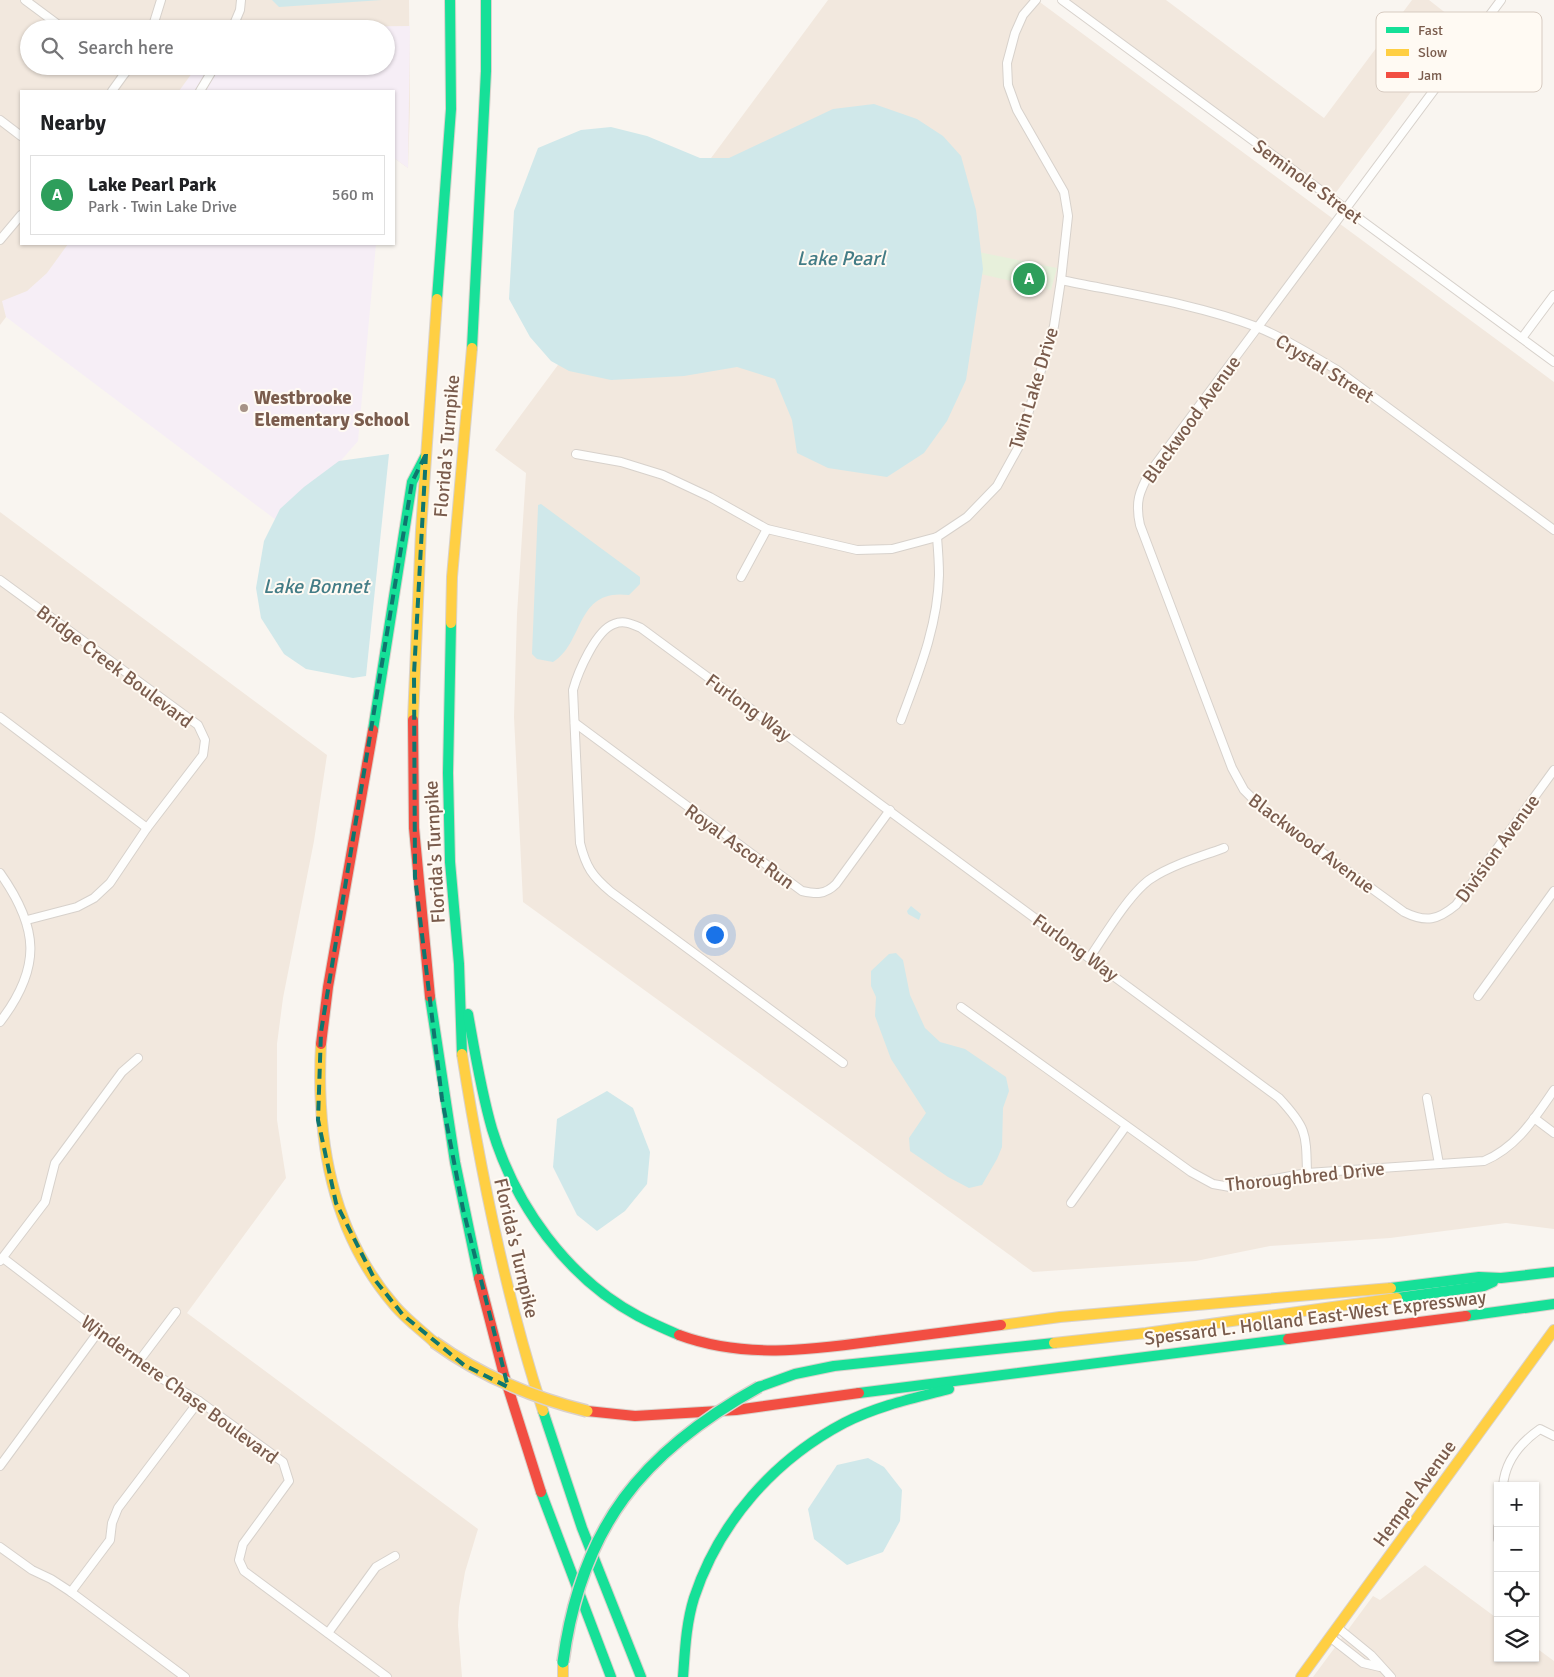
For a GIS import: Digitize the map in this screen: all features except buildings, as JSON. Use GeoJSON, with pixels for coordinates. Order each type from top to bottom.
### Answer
{"type":"FeatureCollection","features":[{"type":"Feature","properties":{"kind":"main road","name":"Florida's Turnpike"},"geometry":{"type":"LineString","coordinates":[[450,0],[451,119],[417,598],[412,772],[415,877],[442,1099],[463,1209],[489,1321],[512,1401],[557,1537],[611,1677]]}},
{"type":"Feature","properties":{"kind":"main road","name":"Florida's Turnpike"},"geometry":{"type":"LineString","coordinates":[[486,0],[483,143],[470,358],[451,604],[448,774],[450,862],[459,964],[462,1053],[479,1162],[498,1251],[524,1352],[551,1439],[582,1528],[641,1677]]}},
{"type":"Feature","properties":{"kind":"main road"},"geometry":{"type":"LineString","coordinates":[[426,454],[412,482],[356,840],[321,1032],[317,1080],[318,1120],[324,1161],[336,1203],[353,1243],[380,1287],[403,1315],[464,1365],[500,1384],[545,1401],[587,1411],[635,1416],[736,1410],[1042,1368],[1080,1366]]}},
{"type":"Feature","properties":{"kind":"main road"},"geometry":{"type":"LineString","coordinates":[[459,964],[480,1082],[493,1131],[510,1175],[537,1222],[563,1258],[598,1290],[637,1316],[681,1336],[726,1348],[770,1352],[823,1348],[1060,1317],[1354,1292],[1479,1277],[1501,1278]]}},
{"type":"Feature","properties":{"kind":"main road","name":"Spessard L. Holland East-West Expressway"},"geometry":{"type":"LineString","coordinates":[[1501,1278],[1554,1272]]}},
{"type":"Feature","properties":{"kind":"main road"},"geometry":{"type":"LineString","coordinates":[[563,1677],[563,1662],[570,1616],[582,1575],[598,1539],[616,1508],[642,1473],[668,1445],[729,1402],[759,1387],[795,1374],[834,1366],[1155,1331],[1484,1286],[1501,1278]]}},
{"type":"Feature","properties":{"kind":"main road","name":"Spessard L. Holland East-West Expressway"},"geometry":{"type":"LineString","coordinates":[[1080,1366],[1554,1304]]}},
{"type":"Feature","properties":{"kind":"main road","name":"Hempel Avenue"},"geometry":{"type":"LineString","coordinates":[[1301,1677],[1554,1330]]}},
{"type":"Feature","properties":{"kind":"main road"},"geometry":{"type":"LineString","coordinates":[[683,1677],[686,1636],[695,1600],[709,1559],[730,1523],[753,1492],[780,1465],[812,1441],[845,1422],[887,1406],[964,1385],[1058,1374],[1080,1366]]}},
{"type":"Feature","properties":{"kind":"street"},"geometry":{"type":"LineString","coordinates":[[25,0],[34,3],[54,20]]}},
{"type":"Feature","properties":{"kind":"street"},"geometry":{"type":"LineString","coordinates":[[155,20],[161,0]]}},
{"type":"Feature","properties":{"kind":"street"},"geometry":{"type":"LineString","coordinates":[[236,20],[240,10],[241,0]]}},
{"type":"Feature","properties":{"kind":"street","name":"Twin Lake Drive"},"geometry":{"type":"LineString","coordinates":[[576,454],[621,462],[663,474],[710,497],[767,529],[857,550],[892,549],[937,537],[967,517],[997,486],[1018,448],[1054,326],[1062,280],[1068,216],[1064,192],[1018,110],[1008,85],[1007,62],[1015,33],[1023,15],[1036,0]]}},
{"type":"Feature","properties":{"kind":"street","name":"Seminole Street"},"geometry":{"type":"LineString","coordinates":[[1062,0],[1554,362]]}},
{"type":"Feature","properties":{"kind":"street","name":"Blackwood Avenue"},"geometry":{"type":"LineString","coordinates":[[1492,12],[1501,0]]}},
{"type":"Feature","properties":{"kind":"street"},"geometry":{"type":"LineString","coordinates":[[113,90],[124,75]]}},
{"type":"Feature","properties":{"kind":"street"},"geometry":{"type":"LineString","coordinates":[[201,90],[210,75]]}},
{"type":"Feature","properties":{"kind":"street","name":"Blackwood Avenue"},"geometry":{"type":"LineString","coordinates":[[1432,92],[1150,472],[1143,485],[1136,508],[1140,525],[1232,768],[1244,790],[1264,810],[1404,912],[1418,919],[1432,920]]}},
{"type":"Feature","properties":{"kind":"street"},"geometry":{"type":"LineString","coordinates":[[0,120],[20,135]]}},
{"type":"Feature","properties":{"kind":"street"},"geometry":{"type":"LineString","coordinates":[[0,240],[20,216]]}},
{"type":"Feature","properties":{"kind":"street","name":"Crystal Street"},"geometry":{"type":"LineString","coordinates":[[1062,280],[1209,312],[1258,327],[1300,348],[1337,370],[1554,530]]}},
{"type":"Feature","properties":{"kind":"street"},"geometry":{"type":"LineString","coordinates":[[1522,338],[1554,295]]}},
{"type":"Feature","properties":{"kind":"street"},"geometry":{"type":"LineString","coordinates":[[740,577],[767,529]]}},
{"type":"Feature","properties":{"kind":"street"},"geometry":{"type":"LineString","coordinates":[[901,720],[928,647],[939,575],[937,537]]}},
{"type":"Feature","properties":{"kind":"street","name":"Bridge Creek Boulevard"},"geometry":{"type":"LineString","coordinates":[[0,580],[198,726],[205,740],[203,755],[147,828],[110,883],[94,898],[77,907],[27,920]]}},
{"type":"Feature","properties":{"kind":"street","name":"Furlong Way"},"geometry":{"type":"LineString","coordinates":[[843,1063],[594,877],[585,862],[580,843],[573,690],[580,668],[602,632],[613,624],[628,622],[641,628],[1279,1098],[1298,1119],[1306,1137],[1307,1173]]}},
{"type":"Feature","properties":{"kind":"street"},"geometry":{"type":"LineString","coordinates":[[0,717],[147,828]]}},
{"type":"Feature","properties":{"kind":"street","name":"Royal Ascot Run"},"geometry":{"type":"LineString","coordinates":[[575,724],[802,891],[816,894],[828,892],[836,884],[890,810]]}},
{"type":"Feature","properties":{"kind":"street","name":"Division Avenue"},"geometry":{"type":"LineString","coordinates":[[1432,920],[1444,915],[1456,905],[1554,770]]}},
{"type":"Feature","properties":{"kind":"street"},"geometry":{"type":"LineString","coordinates":[[1090,957],[1138,891],[1150,879],[1170,868],[1224,848]]}},
{"type":"Feature","properties":{"kind":"street"},"geometry":{"type":"LineString","coordinates":[[0,873],[14,893],[27,920],[32,952],[23,984],[0,1022]]}},
{"type":"Feature","properties":{"kind":"street"},"geometry":{"type":"LineString","coordinates":[[1478,996],[1554,891]]}},
{"type":"Feature","properties":{"kind":"street","name":"Thoroughbred Drive"},"geometry":{"type":"LineString","coordinates":[[960,1007],[1190,1172],[1213,1184],[1230,1187],[1307,1173],[1484,1161],[1501,1154],[1534,1118],[1554,1090]]}},
{"type":"Feature","properties":{"kind":"street"},"geometry":{"type":"LineString","coordinates":[[1,1260],[45,1202],[55,1162],[122,1072],[138,1058]]}},
{"type":"Feature","properties":{"kind":"street"},"geometry":{"type":"LineString","coordinates":[[1427,1098],[1439,1164]]}},
{"type":"Feature","properties":{"kind":"street"},"geometry":{"type":"LineString","coordinates":[[1534,1118],[1554,1133]]}},
{"type":"Feature","properties":{"kind":"street"},"geometry":{"type":"LineString","coordinates":[[1071,1203],[1126,1126]]}},
{"type":"Feature","properties":{"kind":"street","name":"Windermere Chase Boulevard"},"geometry":{"type":"LineString","coordinates":[[1,1260],[156,1375],[200,1401],[282,1462],[288,1473],[289,1481],[243,1544],[239,1560],[244,1571],[387,1677]]}},
{"type":"Feature","properties":{"kind":"street"},"geometry":{"type":"LineString","coordinates":[[138,1361],[176,1312]]}},
{"type":"Feature","properties":{"kind":"street"},"geometry":{"type":"LineString","coordinates":[[0,1466],[99,1331]]}},
{"type":"Feature","properties":{"kind":"street"},"geometry":{"type":"LineString","coordinates":[[71,1592],[110,1540],[112,1524],[118,1508],[200,1401]]}},
{"type":"Feature","properties":{"kind":"street"},"geometry":{"type":"LineString","coordinates":[[1503,1482],[1513,1453],[1527,1438],[1540,1429],[1554,1436]]}},
{"type":"Feature","properties":{"kind":"street"},"geometry":{"type":"LineString","coordinates":[[0,1546],[32,1570],[71,1592],[185,1677]]}},
{"type":"Feature","properties":{"kind":"street"},"geometry":{"type":"LineString","coordinates":[[328,1633],[376,1567],[395,1556]]}},
{"type":"Feature","properties":{"kind":"street"},"geometry":{"type":"LineString","coordinates":[[1338,1628],[1371,1654],[1380,1667],[1391,1677]]}},
{"type":"Feature","properties":{"kind":"street"},"geometry":{"type":"LineString","coordinates":[[1331,1638],[1363,1663],[1380,1667]]}},
{"type":"Feature","properties":{"kind":"highlighted area"},"geometry":{"type":"Polygon","coordinates":[[[426,454],[414,674],[415,877],[442,1099],[463,1209],[508,1387],[464,1365],[403,1315],[375,1280],[336,1203],[318,1120],[321,1032],[412,482],[426,454]]]}},
{"type":"Feature","properties":{"kind":"shaded area"},"geometry":{"type":"Polygon","coordinates":[[[0,0],[409,0],[410,106],[408,168],[395,159],[395,90],[20,90],[20,245],[371,245],[6,317],[0,325],[0,0]]]}},
{"type":"Feature","properties":{"kind":"shaded area"},"geometry":{"type":"Polygon","coordinates":[[[828,0],[1037,0],[1554,382],[1554,1229],[1506,1223],[1390,1238],[1270,1246],[1196,1261],[1033,1272],[523,902],[514,717],[517,614],[526,473],[495,450],[828,0]]]}},
{"type":"Feature","properties":{"kind":"shaded area"},"geometry":{"type":"Polygon","coordinates":[[[1061,0],[1166,0],[1324,118],[1376,48],[1376,92],[1411,92],[1331,199],[1061,0]]]}},
{"type":"Feature","properties":{"kind":"shaded area"},"geometry":{"type":"Polygon","coordinates":[[[1412,0],[1429,0],[1444,12],[1403,12],[1412,0]]]}},
{"type":"Feature","properties":{"kind":"shaded area"},"geometry":{"type":"Polygon","coordinates":[[[395,26],[410,26],[408,168],[395,159],[395,90],[180,90],[191,75],[395,75],[395,26]]]}},
{"type":"Feature","properties":{"kind":"shaded area","name":"Westbrooke Elementary School"},"geometry":{"type":"Polygon","coordinates":[[[67,245],[376,245],[358,441],[284,526],[6,317],[2,301],[27,291],[47,273],[67,245]]]}},
{"type":"Feature","properties":{"kind":"shaded area"},"geometry":{"type":"Polygon","coordinates":[[[0,512],[327,755],[314,841],[283,998],[277,1044],[277,1120],[286,1178],[187,1313],[478,1529],[465,1572],[459,1607],[458,1625],[462,1677],[0,1677],[0,512]]]}},
{"type":"Feature","properties":{"kind":"shaded area"},"geometry":{"type":"Polygon","coordinates":[[[1425,1565],[1494,1616],[1494,1662],[1539,1662],[1539,1650],[1554,1661],[1554,1677],[1313,1677],[1373,1596],[1380,1600],[1425,1565]]]}},
{"type":"Feature","properties":{"kind":"green space"},"geometry":{"type":"Polygon","coordinates":[[[959,248],[1057,268],[1051,290],[954,268],[959,248]]]}},
{"type":"Feature","properties":{"kind":"water"},"geometry":{"type":"Polygon","coordinates":[[[272,0],[382,0],[279,7],[272,0]]]}},
{"type":"Feature","properties":{"kind":"water","name":"Lake Pearl"},"geometry":{"type":"Polygon","coordinates":[[[874,104],[917,119],[943,136],[961,156],[976,210],[983,269],[966,380],[947,421],[924,453],[887,477],[828,468],[797,453],[792,420],[775,379],[737,367],[684,376],[611,380],[569,371],[551,361],[530,337],[509,299],[514,211],[538,148],[581,130],[611,127],[647,136],[700,158],[729,158],[833,109],[874,104]]]}},
{"type":"Feature","properties":{"kind":"water","name":"Lake Bonnet"},"geometry":{"type":"Polygon","coordinates":[[[389,454],[366,676],[353,678],[306,669],[284,654],[261,618],[256,588],[264,541],[280,509],[304,487],[339,461],[389,454]]]}},
{"type":"Feature","properties":{"kind":"water"},"geometry":{"type":"Polygon","coordinates":[[[541,504],[640,577],[640,584],[629,595],[612,595],[599,600],[590,608],[571,642],[553,662],[537,659],[532,654],[538,505],[541,504]]]}},
{"type":"Feature","properties":{"kind":"water"},"geometry":{"type":"Polygon","coordinates":[[[911,906],[921,914],[919,920],[908,914],[907,911],[911,906]]]}},
{"type":"Feature","properties":{"kind":"water"},"geometry":{"type":"Polygon","coordinates":[[[896,953],[903,960],[910,995],[925,1028],[940,1042],[965,1049],[1006,1077],[1009,1091],[1003,1108],[1002,1147],[982,1185],[969,1188],[948,1177],[910,1151],[909,1138],[926,1113],[891,1059],[875,1016],[876,997],[871,986],[871,971],[889,954],[896,953]]]}},
{"type":"Feature","properties":{"kind":"water"},"geometry":{"type":"Polygon","coordinates":[[[607,1091],[633,1108],[650,1152],[647,1184],[625,1211],[597,1231],[577,1215],[553,1167],[557,1119],[607,1091]]]}},
{"type":"Feature","properties":{"kind":"water"},"geometry":{"type":"Polygon","coordinates":[[[868,1458],[884,1467],[902,1490],[900,1521],[883,1552],[847,1565],[814,1539],[808,1509],[837,1465],[868,1458]]]}},
{"type":"Feature","properties":{"kind":"traffic: fast"},"geometry":{"type":"LineString","coordinates":[[437,299],[451,109],[450,0]]}},
{"type":"Feature","properties":{"kind":"traffic: fast"},"geometry":{"type":"LineString","coordinates":[[472,348],[486,71],[486,0]]}},
{"type":"Feature","properties":{"kind":"traffic: fast"},"geometry":{"type":"LineString","coordinates":[[373,730],[412,482],[425,457]]}},
{"type":"Feature","properties":{"kind":"traffic: fast"},"geometry":{"type":"LineString","coordinates":[[451,623],[448,773],[450,862],[459,964],[462,1054]]}},
{"type":"Feature","properties":{"kind":"traffic: fast"},"geometry":{"type":"LineString","coordinates":[[430,997],[455,1162],[479,1278]]}},
{"type":"Feature","properties":{"kind":"traffic: fast"},"geometry":{"type":"LineString","coordinates":[[468,1014],[481,1086],[492,1129],[502,1157],[530,1212],[547,1237],[588,1281],[612,1300],[638,1316],[679,1335]]}},
{"type":"Feature","properties":{"kind":"traffic: fast"},"geometry":{"type":"LineString","coordinates":[[1391,1288],[1479,1277],[1501,1278],[1554,1272]]}},
{"type":"Feature","properties":{"kind":"traffic: fast"},"geometry":{"type":"LineString","coordinates":[[1397,1298],[1484,1286],[1493,1282]]}},
{"type":"Feature","properties":{"kind":"traffic: fast"},"geometry":{"type":"LineString","coordinates":[[1466,1316],[1554,1304]]}},
{"type":"Feature","properties":{"kind":"traffic: fast"},"geometry":{"type":"LineString","coordinates":[[859,1393],[1288,1339]]}},
{"type":"Feature","properties":{"kind":"traffic: fast"},"geometry":{"type":"LineString","coordinates":[[759,1387],[795,1374],[834,1366],[1054,1343]]}},
{"type":"Feature","properties":{"kind":"traffic: fast"},"geometry":{"type":"LineString","coordinates":[[563,1662],[572,1614],[585,1571],[602,1533],[624,1498],[650,1467],[682,1438],[718,1412],[759,1387]]}},
{"type":"Feature","properties":{"kind":"traffic: fast"},"geometry":{"type":"LineString","coordinates":[[683,1677],[685,1647],[694,1598],[718,1544],[752,1496],[795,1455],[818,1438],[844,1423],[882,1407],[949,1389]]}},
{"type":"Feature","properties":{"kind":"traffic: fast"},"geometry":{"type":"LineString","coordinates":[[543,1411],[582,1528],[641,1677]]}},
{"type":"Feature","properties":{"kind":"traffic: fast"},"geometry":{"type":"LineString","coordinates":[[541,1492],[611,1677]]}},
{"type":"Feature","properties":{"kind":"traffic: slow"},"geometry":{"type":"LineString","coordinates":[[413,720],[421,530],[437,299]]}},
{"type":"Feature","properties":{"kind":"traffic: slow"},"geometry":{"type":"LineString","coordinates":[[451,623],[452,577],[472,348]]}},
{"type":"Feature","properties":{"kind":"traffic: slow"},"geometry":{"type":"LineString","coordinates":[[321,1044],[321,1114],[325,1149],[342,1215],[356,1247],[373,1277],[399,1311],[434,1342]]}},
{"type":"Feature","properties":{"kind":"traffic: slow"},"geometry":{"type":"LineString","coordinates":[[462,1054],[495,1234],[517,1323],[543,1411]]}},
{"type":"Feature","properties":{"kind":"traffic: slow"},"geometry":{"type":"LineString","coordinates":[[1001,1325],[1060,1317],[1391,1288]]}},
{"type":"Feature","properties":{"kind":"traffic: slow"},"geometry":{"type":"LineString","coordinates":[[1054,1343],[1146,1333],[1397,1298]]}},
{"type":"Feature","properties":{"kind":"traffic: slow"},"geometry":{"type":"LineString","coordinates":[[1301,1677],[1554,1330]]}},
{"type":"Feature","properties":{"kind":"traffic: slow"},"geometry":{"type":"LineString","coordinates":[[434,1342],[470,1365],[507,1384],[546,1399],[587,1411]]}},
{"type":"Feature","properties":{"kind":"traffic: slow"},"geometry":{"type":"LineString","coordinates":[[563,1662],[563,1677]]}},
{"type":"Feature","properties":{"kind":"traffic: jam"},"geometry":{"type":"LineString","coordinates":[[413,720],[414,828],[430,997]]}},
{"type":"Feature","properties":{"kind":"traffic: jam"},"geometry":{"type":"LineString","coordinates":[[321,1044],[328,987],[373,730]]}},
{"type":"Feature","properties":{"kind":"traffic: jam"},"geometry":{"type":"LineString","coordinates":[[479,1278],[504,1375],[541,1492]]}},
{"type":"Feature","properties":{"kind":"traffic: jam"},"geometry":{"type":"LineString","coordinates":[[1288,1339],[1466,1316]]}},
{"type":"Feature","properties":{"kind":"traffic: jam"},"geometry":{"type":"LineString","coordinates":[[679,1335],[703,1343],[728,1347],[752,1350],[777,1350],[826,1347],[1001,1325]]}},
{"type":"Feature","properties":{"kind":"traffic: jam"},"geometry":{"type":"LineString","coordinates":[[587,1411],[635,1416],[736,1410],[859,1393]]}},
{"type":"Feature","properties":{"kind":"place","name":"Lake Pearl Park"},"geometry":{"type":"Point","coordinates":[1029,279]}},
{"type":"Feature","properties":{"kind":"place","name":"Westbrooke Elementary School"},"geometry":{"type":"Point","coordinates":[244,408]}}]}
